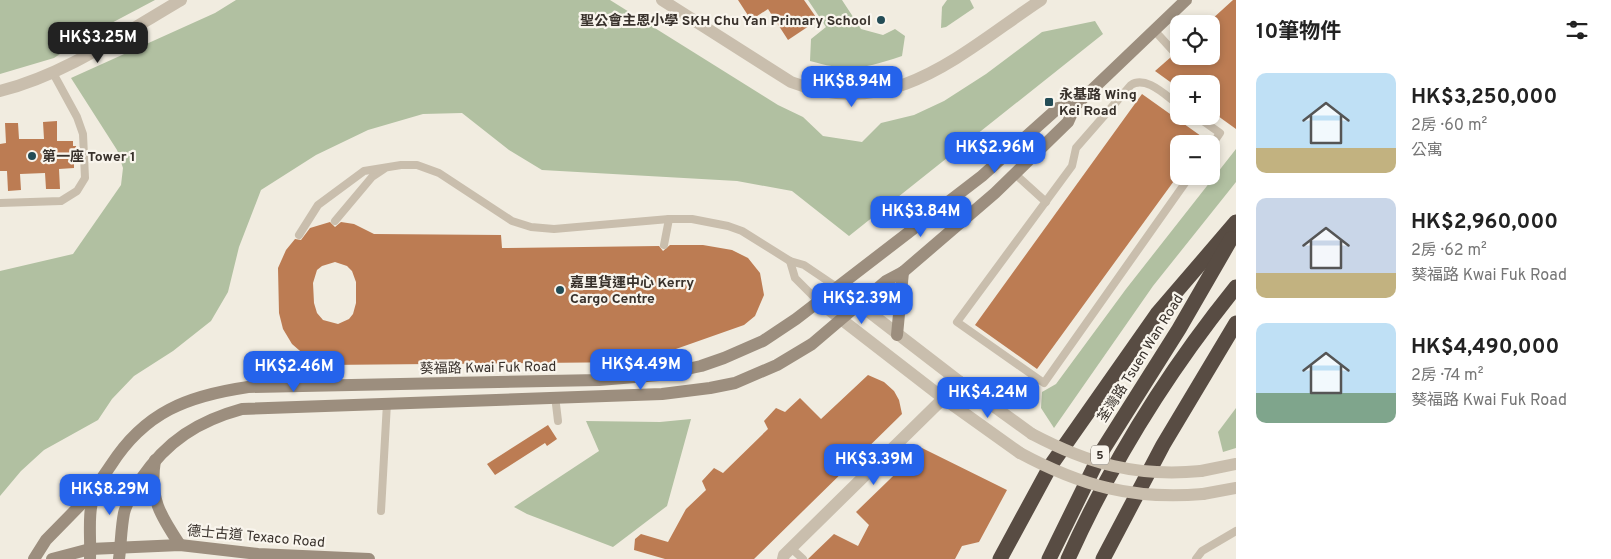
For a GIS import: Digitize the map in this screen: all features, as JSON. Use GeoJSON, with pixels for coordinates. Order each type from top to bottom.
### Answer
{"type":"FeatureCollection","features":[{"type":"Feature","properties":{"kind":"highway"},"geometry":{"type":"LineString","coordinates":[[1000,559],[1051,465],[1157,314],[1236,222]]}},
{"type":"Feature","properties":{"kind":"highway","name":"荃灣路 Tsuen Wan Road"},"geometry":{"type":"LineString","coordinates":[[1049,559],[1102,451],[1182,324],[1236,230]]}},
{"type":"Feature","properties":{"kind":"highway","name":"5"},"geometry":{"type":"LineString","coordinates":[[1068,559],[1118,459],[1150,406],[1203,328],[1236,287]]}},
{"type":"Feature","properties":{"kind":"highway"},"geometry":{"type":"LineString","coordinates":[[1102,559],[1162,447],[1236,323]]}},
{"type":"Feature","properties":{"kind":"main road","name":"葵福路 Kwai Fuk Road"},"geometry":{"type":"LineString","coordinates":[[120,553],[124,513],[132,493],[155,458],[170,444],[209,420],[242,409],[555,396],[662,394],[735,383],[777,365],[812,344],[886,281],[904,272],[1015,174],[1068,122],[1075,106],[1186,0]]}},
{"type":"Feature","properties":{"kind":"main road","name":"葵福路 Kwai Fuk Road"},"geometry":{"type":"LineString","coordinates":[[90,554],[89,520],[95,490],[123,446],[144,425],[180,403],[212,393],[248,387],[288,384],[599,380],[659,375],[702,366],[745,350],[763,341],[820,302],[982,176],[1058,108],[1075,106]]}},
{"type":"Feature","properties":{"kind":"main road"},"geometry":{"type":"LineString","coordinates":[[898,335],[904,272]]}},
{"type":"Feature","properties":{"kind":"main road"},"geometry":{"type":"LineString","coordinates":[[155,458],[153,473],[154,498],[162,518],[180,545]]}},
{"type":"Feature","properties":{"kind":"main road"},"geometry":{"type":"LineString","coordinates":[[34,559],[46,540],[95,490]]}},
{"type":"Feature","properties":{"kind":"main road","name":"德士古道 Texaco Road"},"geometry":{"type":"LineString","coordinates":[[52,559],[180,545],[258,554],[369,559]]}},
{"type":"Feature","properties":{"kind":"street"},"geometry":{"type":"LineString","coordinates":[[0,91],[53,73],[181,0]]}},
{"type":"Feature","properties":{"kind":"street"},"geometry":{"type":"LineString","coordinates":[[662,0],[791,82],[812,90],[842,94],[878,92],[898,88],[922,78],[1041,0]]}},
{"type":"Feature","properties":{"kind":"street"},"geometry":{"type":"LineString","coordinates":[[838,288],[960,382],[1032,434],[1065,451],[1099,463],[1154,473],[1201,471],[1236,464]]}},
{"type":"Feature","properties":{"kind":"street"},"geometry":{"type":"LineString","coordinates":[[820,302],[943,398],[1020,453],[1055,472],[1093,485],[1153,496],[1203,494],[1236,488]]}},
{"type":"Feature","properties":{"kind":"street"},"geometry":{"type":"LineString","coordinates":[[783,559],[791,548],[960,382]]}},
{"type":"Feature","properties":{"kind":"lane"},"geometry":{"type":"LineString","coordinates":[[1154,30],[1170,48]]}},
{"type":"Feature","properties":{"kind":"lane"},"geometry":{"type":"LineString","coordinates":[[0,203],[61,200],[77,192],[85,178],[83,134],[78,117],[53,73]]}},
{"type":"Feature","properties":{"kind":"lane"},"geometry":{"type":"LineString","coordinates":[[1170,99],[1144,82],[1137,81],[1131,85],[1076,148],[1072,166],[957,322],[1044,383],[1184,185]]}},
{"type":"Feature","properties":{"kind":"lane"},"geometry":{"type":"LineString","coordinates":[[1209,125],[1220,133],[1219,135]]}},
{"type":"Feature","properties":{"kind":"lane"},"geometry":{"type":"LineString","coordinates":[[299,235],[318,205],[364,172],[401,165],[417,165],[439,173],[512,221],[531,227],[554,229],[669,219],[692,219],[742,231],[790,261],[804,265],[838,288]]}},
{"type":"Feature","properties":{"kind":"lane"},"geometry":{"type":"LineString","coordinates":[[335,221],[372,177],[386,168]]}},
{"type":"Feature","properties":{"kind":"lane"},"geometry":{"type":"LineString","coordinates":[[1015,174],[1046,202]]}},
{"type":"Feature","properties":{"kind":"lane"},"geometry":{"type":"LineString","coordinates":[[664,246],[669,219]]}},
{"type":"Feature","properties":{"kind":"lane"},"geometry":{"type":"LineString","coordinates":[[790,261],[795,278],[820,302]]}},
{"type":"Feature","properties":{"kind":"lane"},"geometry":{"type":"LineString","coordinates":[[555,396],[558,421]]}},
{"type":"Feature","properties":{"kind":"lane"},"geometry":{"type":"LineString","coordinates":[[381,512],[387,403]]}},
{"type":"Feature","properties":{"kind":"lane"},"geometry":{"type":"LineString","coordinates":[[1196,559],[1202,551],[1236,531]]}},
{"type":"Feature","properties":{"kind":"lane"},"geometry":{"type":"LineString","coordinates":[[791,548],[803,559]]}},
{"type":"Feature","properties":{"kind":"green space"},"geometry":{"type":"Polygon","coordinates":[[[0,0],[155,0],[87,36],[54,58],[0,74],[0,0]]]}},
{"type":"Feature","properties":{"kind":"green space"},"geometry":{"type":"Polygon","coordinates":[[[236,0],[610,0],[778,105],[803,117],[823,136],[862,142],[881,123],[914,115],[944,101],[986,74],[1042,32],[1095,21],[1103,34],[849,236],[792,191],[737,181],[542,170],[509,150],[462,113],[423,114],[368,130],[316,155],[261,190],[239,247],[228,292],[211,321],[173,351],[134,376],[112,399],[98,420],[44,450],[21,471],[0,496],[0,271],[73,254],[121,185],[123,168],[117,150],[71,78],[215,13],[236,0]]]}},
{"type":"Feature","properties":{"kind":"green space"},"geometry":{"type":"Polygon","coordinates":[[[808,0],[842,0],[861,29],[883,35],[895,29],[905,36],[902,56],[856,68],[835,67],[810,61],[811,39],[826,27],[808,0]]]}},
{"type":"Feature","properties":{"kind":"green space"},"geometry":{"type":"Polygon","coordinates":[[[947,0],[970,0],[974,8],[946,27],[941,28],[942,7],[947,0]]]}},
{"type":"Feature","properties":{"kind":"green space"},"geometry":{"type":"Polygon","coordinates":[[[1236,149],[1236,182],[1153,286],[1054,428],[1041,408],[1042,392],[1056,384],[1126,289],[1208,185],[1220,185],[1220,169],[1236,149]]]}},
{"type":"Feature","properties":{"kind":"green space"},"geometry":{"type":"Polygon","coordinates":[[[1236,408],[1236,448],[1223,452],[1218,432],[1236,408]]]}},
{"type":"Feature","properties":{"kind":"green space"},"geometry":{"type":"Polygon","coordinates":[[[691,419],[667,506],[613,547],[527,514],[514,507],[599,451],[586,421],[660,422],[691,419]]]}},
{"type":"Feature","properties":{"kind":"building"},"geometry":{"type":"Polygon","coordinates":[[[738,0],[804,0],[818,20],[788,40],[768,9],[751,20],[738,0]]]}},
{"type":"Feature","properties":{"kind":"building"},"geometry":{"type":"Polygon","coordinates":[[[1233,0],[1236,0],[1236,129],[1220,117],[1220,75],[1170,75],[1170,82],[1155,71],[1170,58],[1170,65],[1220,65],[1220,15],[1216,15],[1233,0]]]}},
{"type":"Feature","properties":{"kind":"building"},"geometry":{"type":"Polygon","coordinates":[[[1142,94],[1170,114],[1170,125],[1186,125],[1200,135],[1170,135],[1171,185],[1037,369],[975,325],[1142,94]]]}},
{"type":"Feature","properties":{"kind":"building","name":"第一座 Tower 1"},"geometry":{"type":"Polygon","coordinates":[[[57,121],[57,141],[73,141],[73,146],[76,146],[77,162],[74,162],[74,168],[59,169],[60,189],[46,189],[45,173],[20,174],[21,190],[8,191],[7,171],[0,171],[0,144],[6,143],[5,123],[18,123],[19,139],[44,139],[43,122],[57,121]]]}},
{"type":"Feature","properties":{"kind":"building","name":"嘉里貨運中心 Kerry Cargo Centre"},"geometry":{"type":"Polygon","coordinates":[[[330,222],[335,227],[341,222],[354,224],[374,234],[501,235],[502,248],[659,246],[663,251],[670,245],[703,245],[732,250],[748,258],[760,273],[764,295],[755,316],[744,325],[639,362],[325,365],[307,357],[292,344],[283,329],[279,313],[278,268],[286,250],[295,239],[301,240],[310,228],[330,222]],[[335,262],[322,266],[317,270],[313,283],[314,303],[317,313],[323,320],[338,324],[349,319],[353,314],[356,303],[356,282],[352,271],[347,266],[335,262]]]}},
{"type":"Feature","properties":{"kind":"building"},"geometry":{"type":"Polygon","coordinates":[[[868,375],[884,382],[894,391],[899,400],[902,414],[754,559],[665,559],[634,550],[635,539],[641,534],[668,542],[686,509],[706,490],[702,481],[714,468],[723,473],[768,429],[764,421],[776,408],[785,412],[800,398],[821,419],[868,375]]]}},
{"type":"Feature","properties":{"kind":"building"},"geometry":{"type":"Polygon","coordinates":[[[548,425],[557,439],[547,446],[545,443],[495,475],[487,464],[548,425]]]}},
{"type":"Feature","properties":{"kind":"building"},"geometry":{"type":"Polygon","coordinates":[[[922,448],[1007,490],[979,542],[962,546],[955,559],[808,559],[834,534],[858,546],[869,525],[856,512],[922,448]]]}},
{"type":"Feature","properties":{"kind":"place","name":"聖公會主恩小學 SKH Chu Yan Primary School"},"geometry":{"type":"Point","coordinates":[881,20]}},
{"type":"Feature","properties":{"kind":"place","name":"永基路 Wing Kei Road"},"geometry":{"type":"Point","coordinates":[1049,102]}},
{"type":"Feature","properties":{"kind":"place","name":"第一座 Tower 1"},"geometry":{"type":"Point","coordinates":[32,156]}},
{"type":"Feature","properties":{"kind":"place","name":"嘉里貨運中心 Kerry Cargo Centre"},"geometry":{"type":"Point","coordinates":[560,290]}}]}
